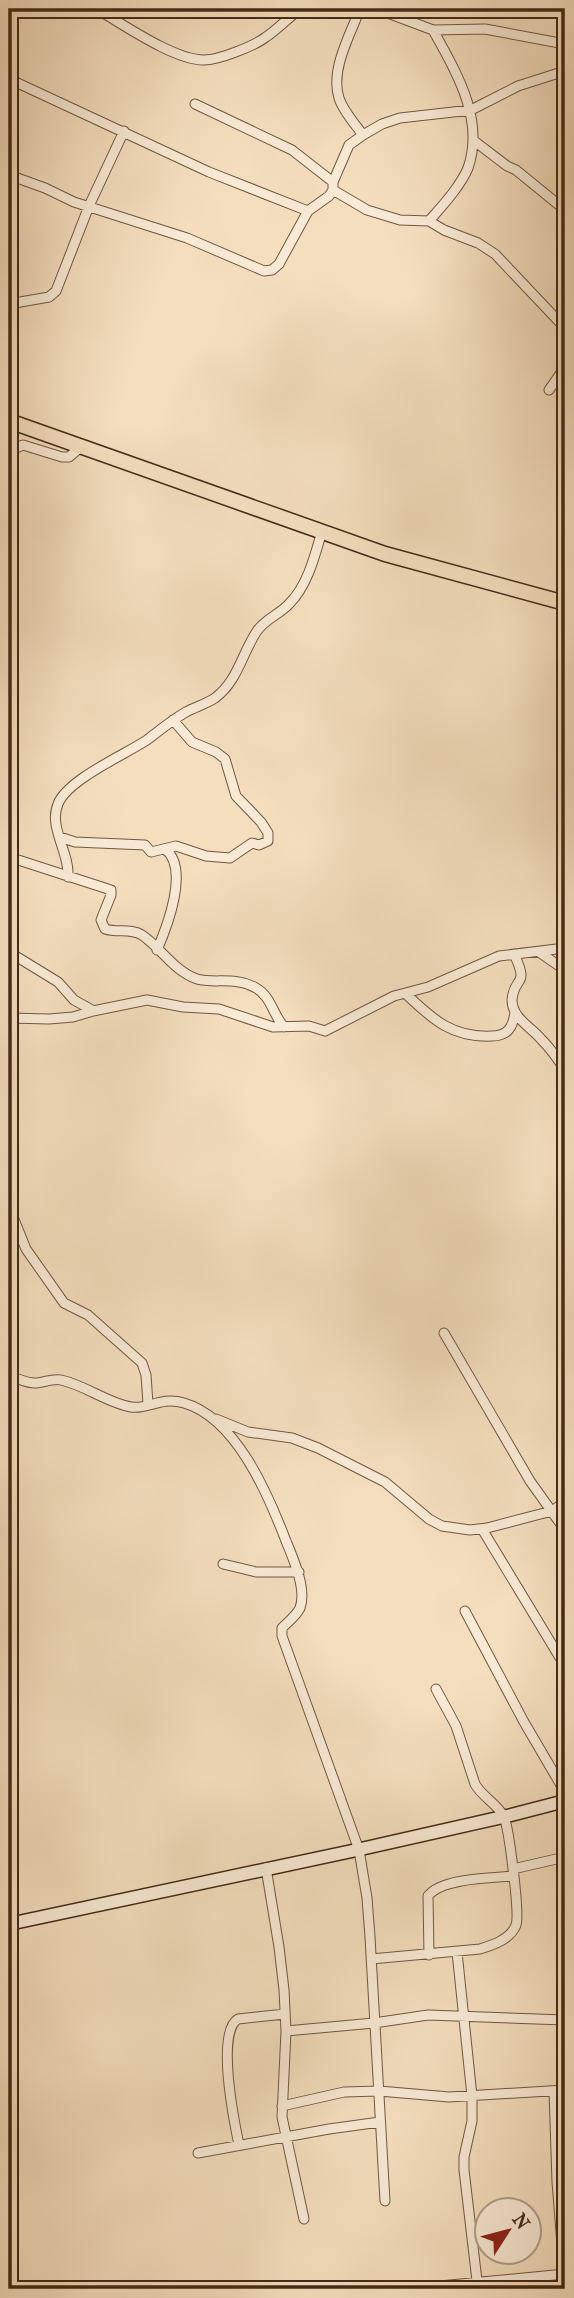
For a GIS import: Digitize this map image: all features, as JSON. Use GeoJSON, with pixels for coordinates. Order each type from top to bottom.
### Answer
{"type":"FeatureCollection","features":[{"type":"Feature","properties":{"kind":"main road"},"geometry":{"type":"LineString","coordinates":[[10,422],[440,570],[565,603]]}},
{"type":"Feature","properties":{"kind":"main road"},"geometry":{"type":"LineString","coordinates":[[9,1924],[359,1850],[565,1801]]}},
{"type":"Feature","properties":{"kind":"street"},"geometry":{"type":"LineString","coordinates":[[103,9],[106,14],[166,48],[187,57],[204,60],[217,58],[265,38],[300,9]]}},
{"type":"Feature","properties":{"kind":"street"},"geometry":{"type":"LineString","coordinates":[[360,9],[340,61],[337,89],[339,101],[363,135]]}},
{"type":"Feature","properties":{"kind":"street"},"geometry":{"type":"LineString","coordinates":[[377,9],[433,30],[485,29],[565,44]]}},
{"type":"Feature","properties":{"kind":"street"},"geometry":{"type":"LineString","coordinates":[[429,221],[467,171],[473,140],[471,110],[457,73],[433,30]]}},
{"type":"Feature","properties":{"kind":"street"},"geometry":{"type":"LineString","coordinates":[[9,175],[89,206],[187,237],[264,271],[272,270],[279,264],[308,211],[329,196],[349,145],[363,135],[400,118],[471,110],[518,86],[565,71]]}},
{"type":"Feature","properties":{"kind":"street"},"geometry":{"type":"LineString","coordinates":[[9,79],[209,172],[308,211]]}},
{"type":"Feature","properties":{"kind":"street"},"geometry":{"type":"LineString","coordinates":[[195,104],[292,150],[333,186],[367,210],[400,220],[429,221],[478,243],[495,254],[565,328]]}},
{"type":"Feature","properties":{"kind":"street"},"geometry":{"type":"LineString","coordinates":[[9,304],[48,297],[56,291],[89,206],[124,131]]}},
{"type":"Feature","properties":{"kind":"street"},"geometry":{"type":"LineString","coordinates":[[473,140],[516,170],[565,210]]}},
{"type":"Feature","properties":{"kind":"street"},"geometry":{"type":"LineString","coordinates":[[549,390],[565,367]]}},
{"type":"Feature","properties":{"kind":"street"},"geometry":{"type":"LineString","coordinates":[[9,380],[10,422]]}},
{"type":"Feature","properties":{"kind":"street"},"geometry":{"type":"LineString","coordinates":[[9,451],[23,445],[69,457],[82,446]]}},
{"type":"Feature","properties":{"kind":"street"},"geometry":{"type":"LineString","coordinates":[[68,877],[69,866],[55,817],[64,792],[173,720],[215,697],[226,687],[240,668],[261,625],[293,600],[312,566],[322,531]]}},
{"type":"Feature","properties":{"kind":"street"},"geometry":{"type":"LineString","coordinates":[[60,837],[75,842],[145,845],[151,852],[176,846],[206,856],[230,858],[240,853],[246,845],[268,841],[268,834],[261,822],[236,796],[225,759],[216,752],[192,742],[173,720]]}},
{"type":"Feature","properties":{"kind":"street"},"geometry":{"type":"LineString","coordinates":[[157,950],[176,895],[175,871],[171,853],[166,849]]}},
{"type":"Feature","properties":{"kind":"street"},"geometry":{"type":"LineString","coordinates":[[9,857],[111,890],[101,920],[105,929],[115,933],[131,931],[140,934],[180,970],[199,979],[227,979],[256,987],[267,997],[284,1027]]}},
{"type":"Feature","properties":{"kind":"street"},"geometry":{"type":"LineString","coordinates":[[9,1018],[73,1017],[147,1000],[183,1007],[219,1009],[261,1024],[309,1026],[325,1031],[394,996],[456,976],[479,963],[514,954],[565,948]]}},
{"type":"Feature","properties":{"kind":"street"},"geometry":{"type":"LineString","coordinates":[[9,952],[58,982],[74,1000],[93,1011]]}},
{"type":"Feature","properties":{"kind":"street"},"geometry":{"type":"LineString","coordinates":[[539,952],[565,970]]}},
{"type":"Feature","properties":{"kind":"street"},"geometry":{"type":"LineString","coordinates":[[406,994],[435,1020],[467,1036],[498,1036],[508,1032],[514,1024],[512,1000],[522,979],[522,972],[514,954]]}},
{"type":"Feature","properties":{"kind":"street"},"geometry":{"type":"LineString","coordinates":[[515,1012],[523,1023],[541,1038],[565,1070]]}},
{"type":"Feature","properties":{"kind":"street"},"geometry":{"type":"LineString","coordinates":[[9,1207],[26,1249],[64,1303],[88,1315],[142,1363],[146,1375],[148,1404]]}},
{"type":"Feature","properties":{"kind":"street"},"geometry":{"type":"LineString","coordinates":[[444,1333],[530,1481],[565,1530]]}},
{"type":"Feature","properties":{"kind":"street"},"geometry":{"type":"LineString","coordinates":[[9,1376],[36,1383],[61,1380],[131,1407],[165,1400],[183,1403],[248,1432],[292,1438],[330,1453],[385,1482],[429,1519],[442,1526],[470,1530],[482,1528],[552,1511],[565,1502]]}},
{"type":"Feature","properties":{"kind":"street"},"geometry":{"type":"LineString","coordinates":[[212,1417],[247,1458],[259,1477],[299,1572],[301,1605],[298,1612],[282,1628],[282,1636],[359,1850],[367,1898],[385,2201]]}},
{"type":"Feature","properties":{"kind":"street"},"geometry":{"type":"LineString","coordinates":[[482,1528],[565,1666]]}},
{"type":"Feature","properties":{"kind":"street"},"geometry":{"type":"LineString","coordinates":[[223,1564],[256,1572],[299,1572]]}},
{"type":"Feature","properties":{"kind":"street"},"geometry":{"type":"LineString","coordinates":[[465,1611],[565,1792]]}},
{"type":"Feature","properties":{"kind":"street"},"geometry":{"type":"LineString","coordinates":[[371,1959],[457,1952],[496,1944],[516,1927],[518,1912],[504,1817],[475,1784],[456,1726],[436,1689]]}},
{"type":"Feature","properties":{"kind":"street"},"geometry":{"type":"LineString","coordinates":[[429,1955],[428,1896],[432,1891],[439,1886],[513,1872],[565,1857]]}},
{"type":"Feature","properties":{"kind":"street"},"geometry":{"type":"LineString","coordinates":[[266,1868],[279,1947],[285,2014],[282,2106],[285,2137],[304,2219]]}},
{"type":"Feature","properties":{"kind":"street"},"geometry":{"type":"LineString","coordinates":[[457,1952],[472,2096],[472,2122],[464,2157],[464,2170],[477,2285]]}},
{"type":"Feature","properties":{"kind":"street"},"geometry":{"type":"LineString","coordinates":[[239,2144],[230,2098],[229,2027],[238,2019],[285,2014]]}},
{"type":"Feature","properties":{"kind":"street"},"geometry":{"type":"LineString","coordinates":[[286,2031],[374,2024],[428,2015],[565,2020]]}},
{"type":"Feature","properties":{"kind":"street"},"geometry":{"type":"LineString","coordinates":[[282,2106],[344,2092],[379,2091],[449,2097],[565,2090]]}},
{"type":"Feature","properties":{"kind":"street"},"geometry":{"type":"LineString","coordinates":[[408,2289],[565,2277],[556,2182],[554,2091]]}},
{"type":"Feature","properties":{"kind":"street"},"geometry":{"type":"LineString","coordinates":[[198,2153],[380,2122]]}}]}
